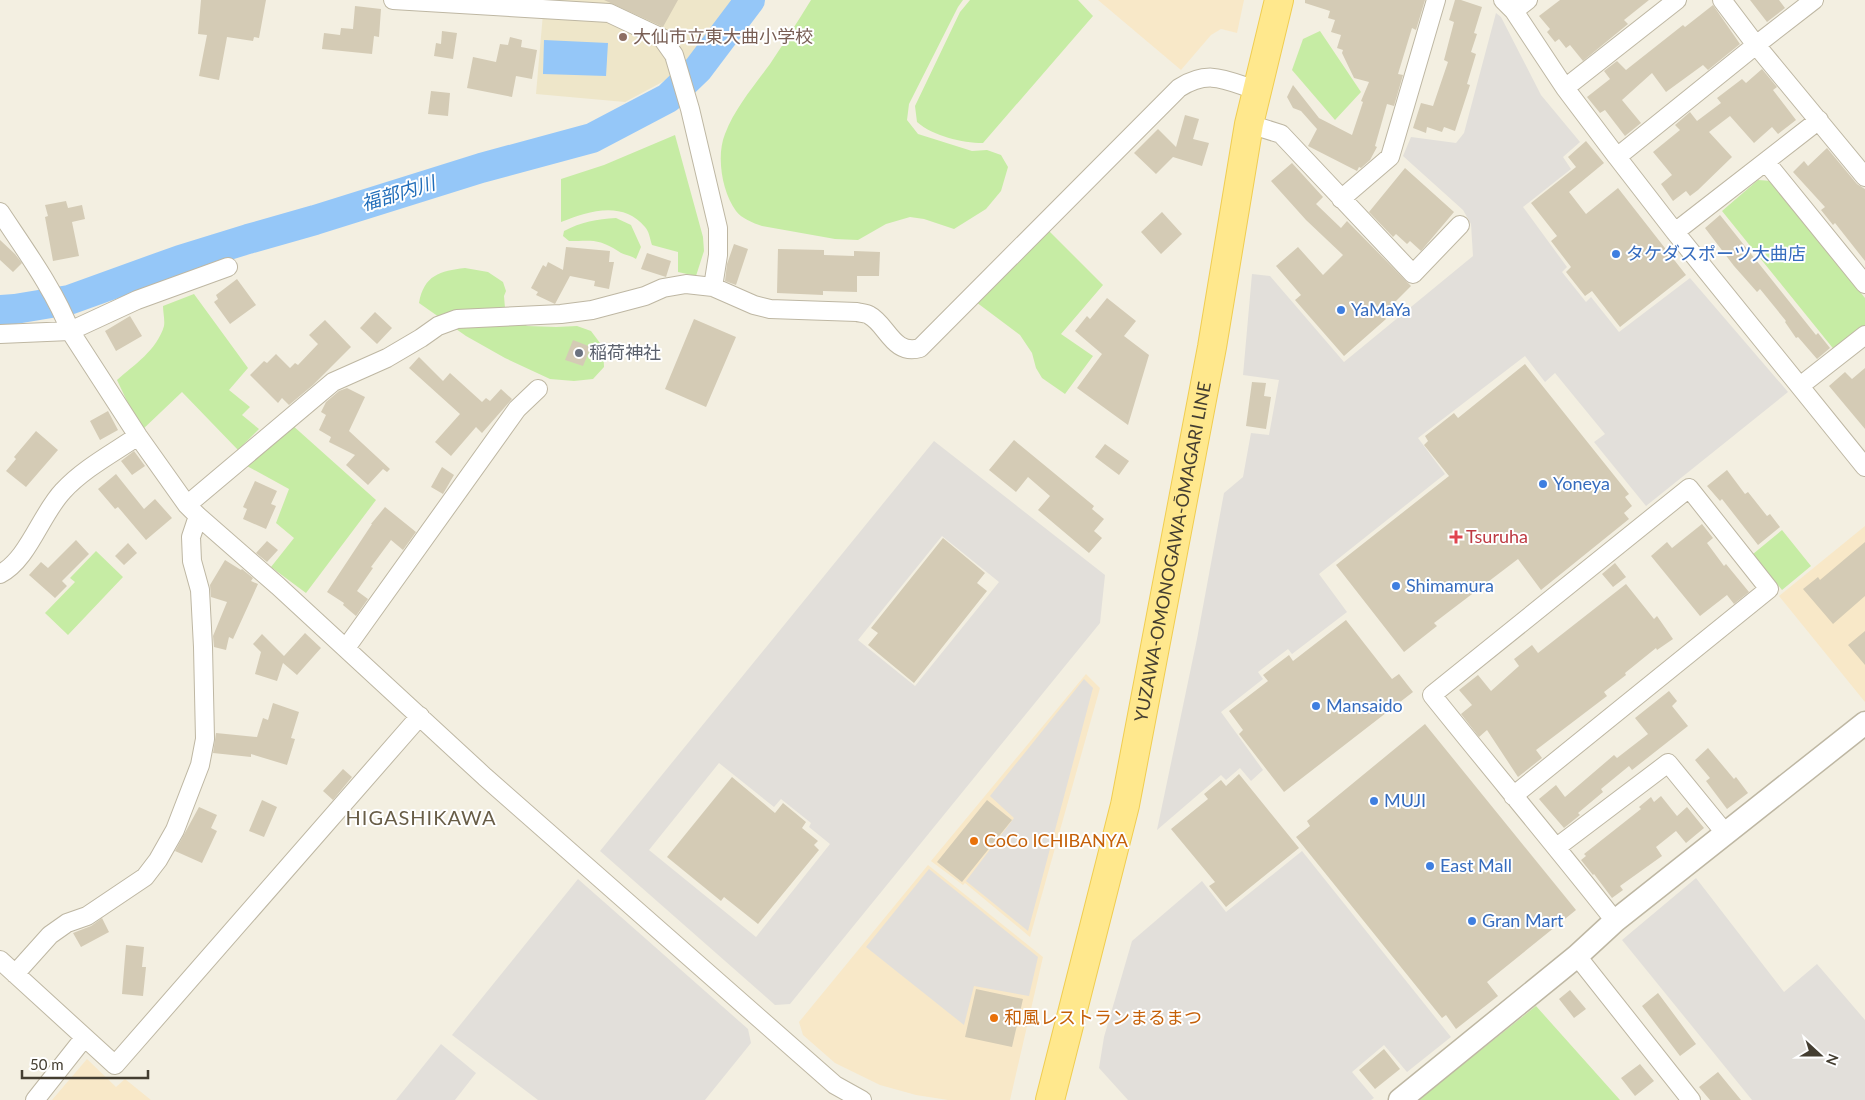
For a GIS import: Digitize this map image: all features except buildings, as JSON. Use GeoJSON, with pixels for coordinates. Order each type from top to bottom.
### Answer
{"type":"FeatureCollection","features":[{"type":"Feature","properties":{"kind":"main road","name":"YUZAWA-OMONOGAWA-ŌMAGARI LINE"},"geometry":{"type":"LineString","coordinates":[[1050,1100],[1125,805],[1212,346],[1249,124],[1279,0]]}},
{"type":"Feature","properties":{"kind":"street"},"geometry":{"type":"LineString","coordinates":[[393,0],[609,13],[662,38],[674,55],[690,109],[718,228],[718,255],[713,287]]}},
{"type":"Feature","properties":{"kind":"street"},"geometry":{"type":"LineString","coordinates":[[1341,199],[1390,157],[1436,0]]}},
{"type":"Feature","properties":{"kind":"street"},"geometry":{"type":"LineString","coordinates":[[1565,88],[1677,0]]}},
{"type":"Feature","properties":{"kind":"street"},"geometry":{"type":"LineString","coordinates":[[1722,0],[1756,45],[1865,177]]}},
{"type":"Feature","properties":{"kind":"street"},"geometry":{"type":"LineString","coordinates":[[1617,156],[1814,0]]}},
{"type":"Feature","properties":{"kind":"street"},"geometry":{"type":"LineString","coordinates":[[1515,4],[1565,88],[1675,232],[1865,467]]}},
{"type":"Feature","properties":{"kind":"street"},"geometry":{"type":"LineString","coordinates":[[15,974],[50,935],[67,923],[87,916],[145,877],[158,860],[175,830],[200,765],[205,739],[204,647],[200,590],[192,561],[192,510],[333,382],[387,358],[438,326],[457,319],[561,314],[592,310],[645,296],[663,288],[686,284],[713,287],[754,305],[770,309],[857,312],[869,315],[902,348],[911,351],[920,348],[1179,88],[1190,81],[1216,77],[1256,90]]}},
{"type":"Feature","properties":{"kind":"street"},"geometry":{"type":"LineString","coordinates":[[1675,232],[1819,120]]}},
{"type":"Feature","properties":{"kind":"street"},"geometry":{"type":"LineString","coordinates":[[1249,124],[1281,134],[1413,274],[1460,225]]}},
{"type":"Feature","properties":{"kind":"street"},"geometry":{"type":"LineString","coordinates":[[1766,162],[1865,284]]}},
{"type":"Feature","properties":{"kind":"street"},"geometry":{"type":"LineString","coordinates":[[0,212],[37,268],[68,325],[138,436],[192,510],[278,586],[485,777],[834,1085],[862,1100]]}},
{"type":"Feature","properties":{"kind":"street"},"geometry":{"type":"LineString","coordinates":[[0,334],[68,325],[228,267]]}},
{"type":"Feature","properties":{"kind":"street"},"geometry":{"type":"LineString","coordinates":[[1800,386],[1865,335]]}},
{"type":"Feature","properties":{"kind":"street"},"geometry":{"type":"LineString","coordinates":[[346,648],[517,409],[538,389]]}},
{"type":"Feature","properties":{"kind":"street"},"geometry":{"type":"LineString","coordinates":[[0,574],[20,558],[52,503],[64,489],[138,436]]}},
{"type":"Feature","properties":{"kind":"street"},"geometry":{"type":"LineString","coordinates":[[1513,796],[1769,590],[1689,488],[1432,695],[1513,796],[1557,848],[1615,921]]}},
{"type":"Feature","properties":{"kind":"street"},"geometry":{"type":"LineString","coordinates":[[0,960],[115,1065],[420,716]]}},
{"type":"Feature","properties":{"kind":"street"},"geometry":{"type":"LineString","coordinates":[[1400,1100],[1577,956],[1615,921],[1865,723]]}},
{"type":"Feature","properties":{"kind":"street"},"geometry":{"type":"LineString","coordinates":[[1557,848],[1668,763],[1726,834]]}},
{"type":"Feature","properties":{"kind":"street"},"geometry":{"type":"LineString","coordinates":[[1577,956],[1690,1100]]}},
{"type":"Feature","properties":{"kind":"street"},"geometry":{"type":"LineString","coordinates":[[35,1100],[84,1038]]}},
{"type":"Feature","properties":{"kind":"shaded area","name":"大仙市立東大曲小学校"},"geometry":{"type":"Polygon","coordinates":[[[524,0],[734,0],[679,73],[625,102],[536,94],[544,2],[524,0]]]}},
{"type":"Feature","properties":{"kind":"shaded area"},"geometry":{"type":"Polygon","coordinates":[[[1098,0],[1244,0],[1237,33],[1221,29],[1211,35],[1181,70],[1098,0]]]}},
{"type":"Feature","properties":{"kind":"shaded area"},"geometry":{"type":"Polygon","coordinates":[[[1496,13],[1501,17],[1541,95],[1580,142],[1563,157],[1571,169],[1523,207],[1567,267],[1562,272],[1586,302],[1591,297],[1619,332],[1690,278],[1788,392],[1646,506],[1594,442],[1605,434],[1555,373],[1545,382],[1525,356],[1418,438],[1445,474],[1319,574],[1347,612],[1292,654],[1288,649],[1258,672],[1263,679],[1221,712],[1263,770],[1251,781],[1240,768],[1226,780],[1221,775],[1157,830],[1197,639],[1224,493],[1243,477],[1251,433],[1269,435],[1279,380],[1243,375],[1252,274],[1270,276],[1344,362],[1473,256],[1471,224],[1463,210],[1403,156],[1411,137],[1456,143],[1464,133],[1496,13]]]}},
{"type":"Feature","properties":{"kind":"shaded area"},"geometry":{"type":"Polygon","coordinates":[[[934,441],[1105,575],[1100,623],[790,1004],[775,1005],[600,851],[934,441]],[[942,536],[858,640],[915,686],[999,582],[942,536]],[[719,763],[649,850],[756,937],[830,844],[809,827],[811,823],[781,799],[774,807],[719,763]]]}},
{"type":"Feature","properties":{"kind":"shaded area"},"geometry":{"type":"Polygon","coordinates":[[[1865,526],[1865,702],[1779,596],[1865,526]]]}},
{"type":"Feature","properties":{"kind":"shaded area"},"geometry":{"type":"Polygon","coordinates":[[[1086,674],[1100,688],[1030,937],[965,883],[963,885],[931,861],[1086,674]]]}},
{"type":"Feature","properties":{"kind":"shaded area"},"geometry":{"type":"Polygon","coordinates":[[[1084,679],[1093,688],[1028,931],[966,881],[1014,818],[990,796],[1084,679]]]}},
{"type":"Feature","properties":{"kind":"shaded area"},"geometry":{"type":"Polygon","coordinates":[[[1302,851],[1451,1037],[1407,1072],[1384,1045],[1352,1072],[1374,1098],[1371,1100],[1128,1100],[1099,1068],[1104,1037],[1132,941],[1202,881],[1226,912],[1302,851]]]}},
{"type":"Feature","properties":{"kind":"shaded area"},"geometry":{"type":"Polygon","coordinates":[[[928,865],[1043,957],[1010,1100],[948,1100],[916,1095],[880,1085],[835,1063],[803,1035],[799,1022],[928,865]]]}},
{"type":"Feature","properties":{"kind":"shaded area"},"geometry":{"type":"Polygon","coordinates":[[[929,869],[1038,957],[1029,996],[974,986],[964,1025],[866,947],[929,869]]]}},
{"type":"Feature","properties":{"kind":"shaded area"},"geometry":{"type":"Polygon","coordinates":[[[1696,878],[1784,992],[1817,964],[1865,1020],[1865,1100],[1752,1100],[1622,940],[1696,878]]]}},
{"type":"Feature","properties":{"kind":"shaded area"},"geometry":{"type":"Polygon","coordinates":[[[578,879],[748,1029],[751,1043],[705,1100],[538,1100],[452,1035],[578,879]]]}},
{"type":"Feature","properties":{"kind":"shaded area"},"geometry":{"type":"Polygon","coordinates":[[[441,1044],[476,1073],[455,1100],[396,1100],[441,1044]]]}},
{"type":"Feature","properties":{"kind":"shaded area"},"geometry":{"type":"Polygon","coordinates":[[[87,1059],[116,1087],[125,1079],[151,1100],[52,1100],[87,1059]]]}},
{"type":"Feature","properties":{"kind":"green space"},"geometry":{"type":"Polygon","coordinates":[[[811,0],[963,0],[909,104],[907,120],[918,134],[972,151],[987,150],[1001,155],[1008,167],[1001,191],[986,209],[954,229],[924,219],[910,217],[886,224],[858,240],[835,239],[762,226],[738,214],[727,194],[722,174],[721,153],[725,134],[739,106],[770,64],[811,0]]]}},
{"type":"Feature","properties":{"kind":"green space"},"geometry":{"type":"Polygon","coordinates":[[[970,0],[1078,0],[1093,16],[983,143],[957,140],[931,131],[917,122],[915,106],[960,12],[970,0]]]}},
{"type":"Feature","properties":{"kind":"green space"},"geometry":{"type":"Polygon","coordinates":[[[1320,31],[1361,92],[1335,120],[1292,70],[1303,39],[1320,31]]]}},
{"type":"Feature","properties":{"kind":"green space"},"geometry":{"type":"Polygon","coordinates":[[[675,135],[703,237],[704,251],[696,276],[678,272],[678,252],[652,245],[646,229],[636,219],[626,213],[605,210],[582,214],[561,222],[561,179],[604,165],[675,135]]]}},
{"type":"Feature","properties":{"kind":"green space"},"geometry":{"type":"Polygon","coordinates":[[[1758,180],[1772,181],[1865,298],[1865,329],[1836,352],[1722,211],[1758,180]]]}},
{"type":"Feature","properties":{"kind":"green space"},"geometry":{"type":"Polygon","coordinates":[[[616,218],[631,225],[641,247],[636,259],[600,242],[569,241],[563,236],[564,231],[577,225],[596,220],[616,218]]]}},
{"type":"Feature","properties":{"kind":"green space"},"geometry":{"type":"Polygon","coordinates":[[[1048,230],[1103,285],[1061,334],[1093,356],[1065,394],[1042,378],[1036,368],[1032,353],[1020,335],[976,302],[1048,230]]]}},
{"type":"Feature","properties":{"kind":"green space"},"geometry":{"type":"Polygon","coordinates":[[[465,268],[488,272],[503,282],[506,291],[504,296],[505,308],[527,326],[577,326],[591,331],[603,347],[604,367],[593,379],[574,381],[550,379],[505,358],[466,336],[419,303],[425,286],[434,276],[465,268]]]}},
{"type":"Feature","properties":{"kind":"green space"},"geometry":{"type":"Polygon","coordinates":[[[194,294],[248,368],[229,390],[250,407],[242,415],[259,429],[238,450],[182,392],[141,431],[117,380],[151,350],[161,335],[164,326],[163,306],[194,294]]]}},
{"type":"Feature","properties":{"kind":"green space"},"geometry":{"type":"Polygon","coordinates":[[[291,424],[376,500],[306,593],[271,567],[294,538],[276,523],[289,489],[247,466],[291,424]]]}},
{"type":"Feature","properties":{"kind":"green space"},"geometry":{"type":"Polygon","coordinates":[[[1782,530],[1811,566],[1782,590],[1753,554],[1782,530]]]}},
{"type":"Feature","properties":{"kind":"green space"},"geometry":{"type":"Polygon","coordinates":[[[96,551],[123,577],[68,635],[45,613],[75,582],[70,578],[96,551]]]}},
{"type":"Feature","properties":{"kind":"green space"},"geometry":{"type":"Polygon","coordinates":[[[1536,1006],[1620,1100],[1418,1100],[1536,1006]]]}},
{"type":"Feature","properties":{"kind":"water"},"geometry":{"type":"Polygon","coordinates":[[[544,40],[608,43],[606,76],[543,74],[544,40]]]}},
{"type":"Feature","properties":{"kind":"waterway","name":"福部内川"},"geometry":{"type":"LineString","coordinates":[[0,310],[69,300],[180,260],[481,168],[592,138],[668,98],[698,69],[750,0]]}},
{"type":"Feature","properties":{"kind":"place","name":"大仙市立東大曲小学校"},"geometry":{"type":"Point","coordinates":[623,37]}},
{"type":"Feature","properties":{"kind":"place","name":"タケダスポーツ大曲店"},"geometry":{"type":"Point","coordinates":[1616,254]}},
{"type":"Feature","properties":{"kind":"place","name":"YaMaYa"},"geometry":{"type":"Point","coordinates":[1341,310]}},
{"type":"Feature","properties":{"kind":"place","name":"稲荷神社"},"geometry":{"type":"Point","coordinates":[579,353]}},
{"type":"Feature","properties":{"kind":"place","name":"Yoneya"},"geometry":{"type":"Point","coordinates":[1543,484]}},
{"type":"Feature","properties":{"kind":"place","name":"Tsuruha"},"geometry":{"type":"Point","coordinates":[1456,537]}},
{"type":"Feature","properties":{"kind":"place","name":"Shimamura"},"geometry":{"type":"Point","coordinates":[1396,586]}},
{"type":"Feature","properties":{"kind":"place","name":"Mansaido"},"geometry":{"type":"Point","coordinates":[1316,706]}},
{"type":"Feature","properties":{"kind":"place","name":"MUJI"},"geometry":{"type":"Point","coordinates":[1374,801]}},
{"type":"Feature","properties":{"kind":"place","name":"CoCo ICHIBANYA"},"geometry":{"type":"Point","coordinates":[974,841]}},
{"type":"Feature","properties":{"kind":"place","name":"East Mall"},"geometry":{"type":"Point","coordinates":[1430,866]}},
{"type":"Feature","properties":{"kind":"place","name":"Gran Mart"},"geometry":{"type":"Point","coordinates":[1472,921]}},
{"type":"Feature","properties":{"kind":"place","name":"和風レストランまるまつ"},"geometry":{"type":"Point","coordinates":[994,1018]}},
{"type":"Feature","properties":{"kind":"district","name":"HIGASHIKAWA"},"geometry":{"type":"Point","coordinates":[421,818]}}]}
